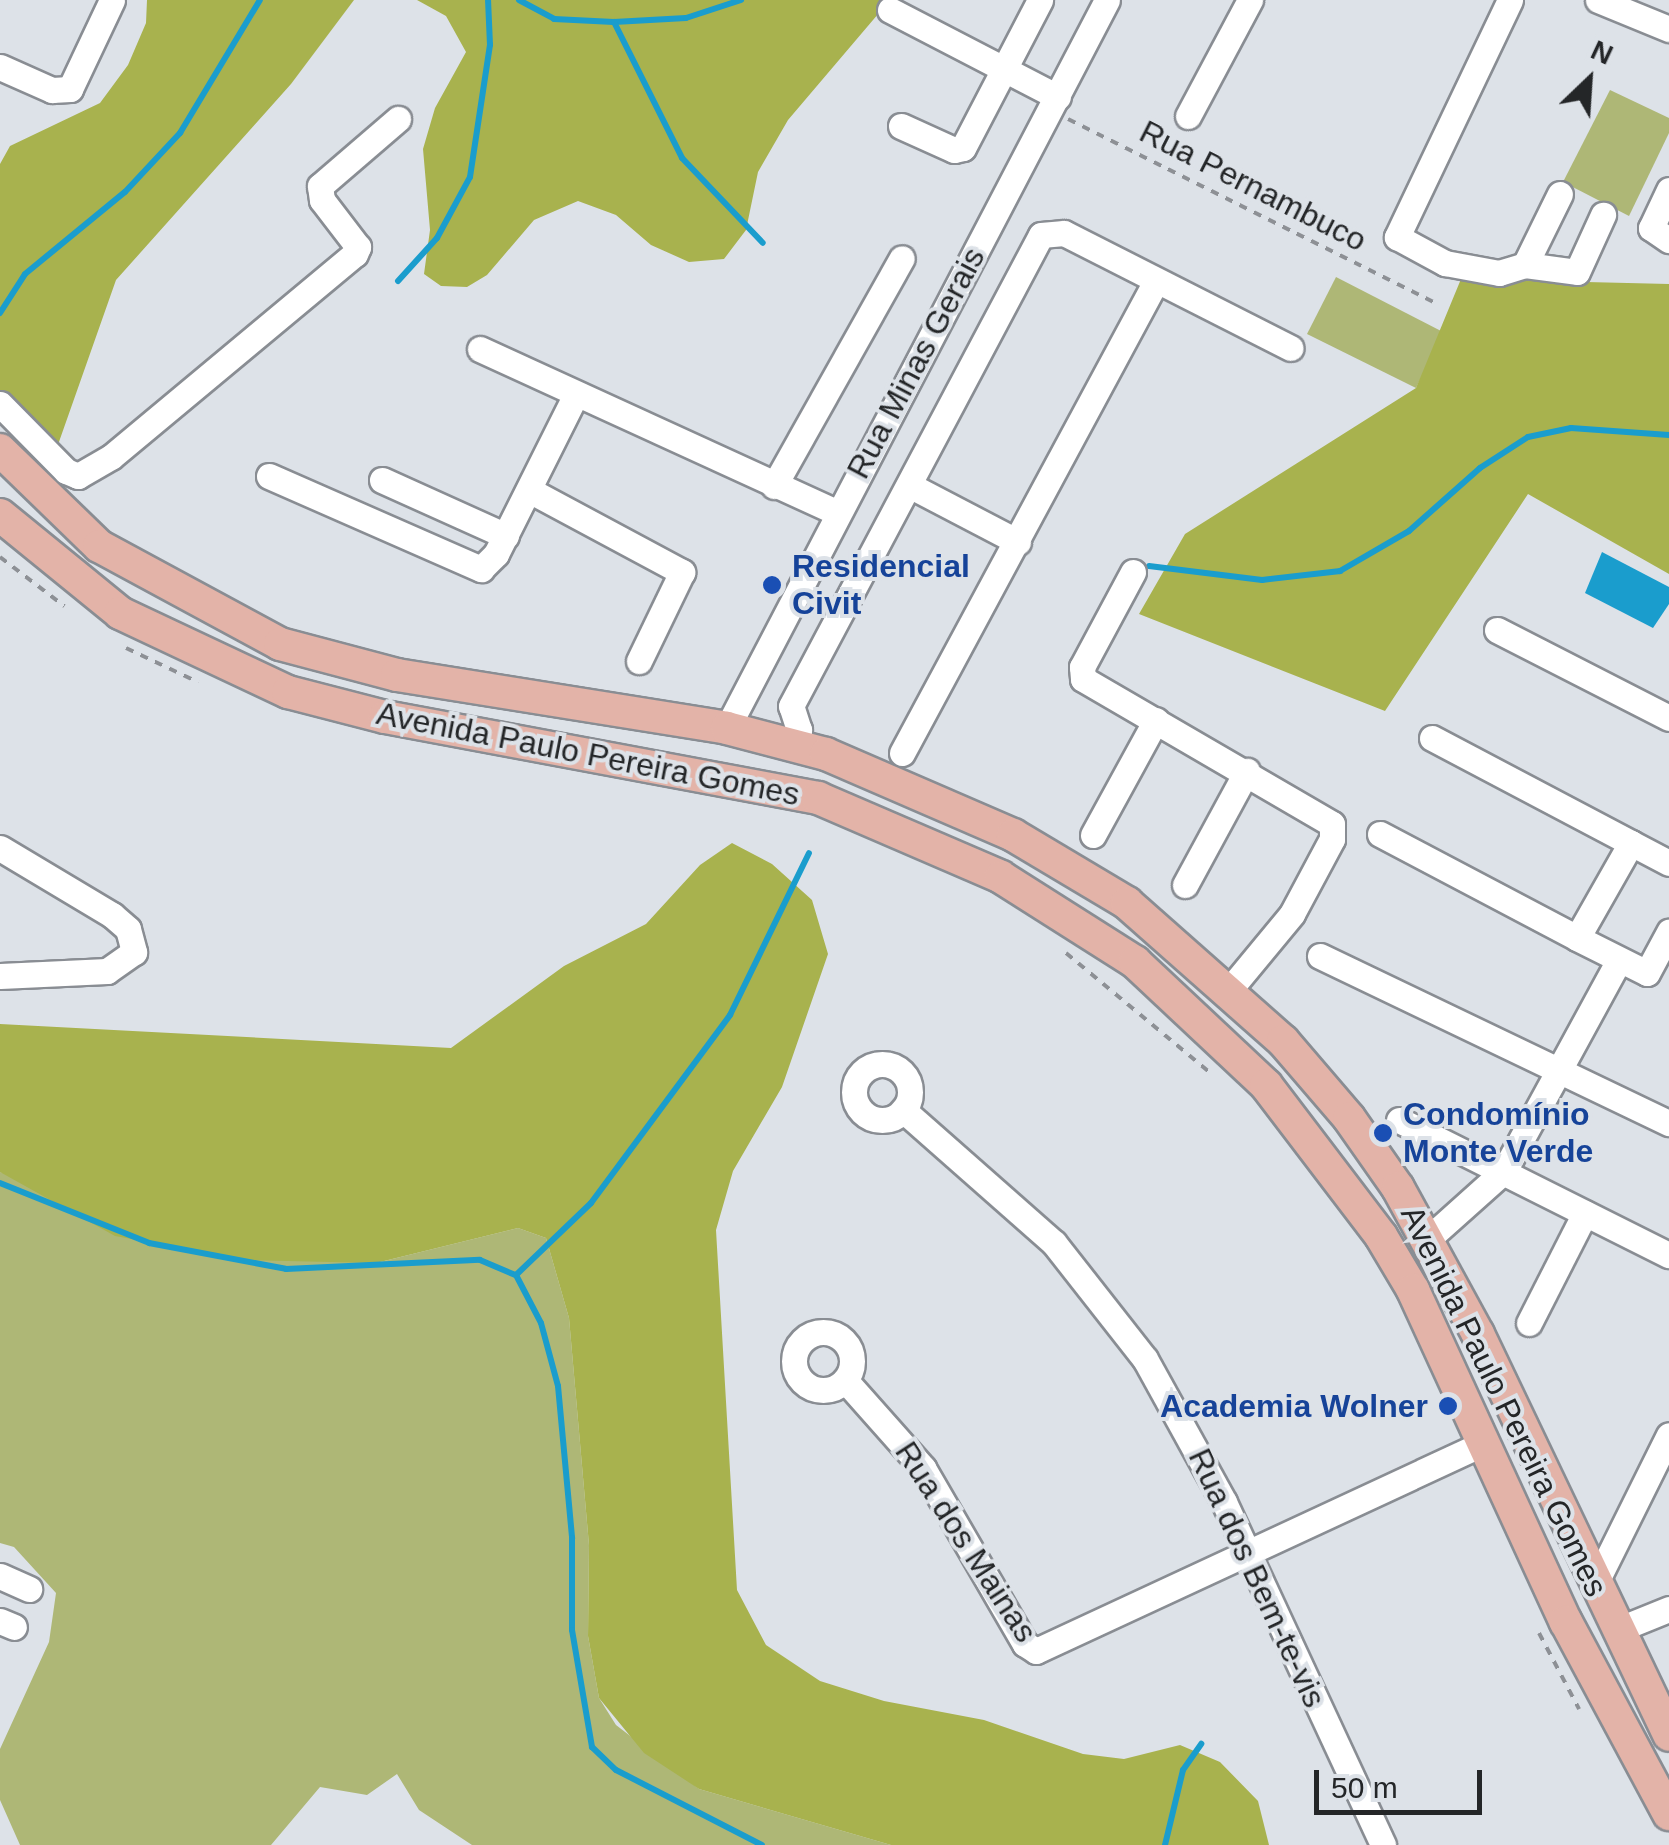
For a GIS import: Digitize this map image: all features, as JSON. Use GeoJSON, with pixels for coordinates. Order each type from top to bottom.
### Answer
{"type":"FeatureCollection","features":[{"type":"Feature","properties":{"kind":"main road","name":"Avenida Paulo Pereira Gomes"},"geometry":{"type":"LineString","coordinates":[[0,450],[99,546],[280,644],[412,678],[727,728],[794,744],[892,779],[1053,857],[1127,903],[1230,990],[1340,1106],[1429,1238],[1669,1735]]}},
{"type":"Feature","properties":{"kind":"main road","name":"Avenida Paulo Pereira Gomes"},"geometry":{"type":"LineString","coordinates":[[0,515],[120,613],[288,692],[385,717],[818,798],[970,861],[1066,914],[1178,998],[1304,1130],[1400,1268],[1566,1622],[1669,1814]]}},
{"type":"Feature","properties":{"kind":"street"},"geometry":{"type":"LineString","coordinates":[[0,67],[52,90],[70,89],[112,0]]}},
{"type":"Feature","properties":{"kind":"street"},"geometry":{"type":"LineString","coordinates":[[900,126],[959,151],[1040,0]]}},
{"type":"Feature","properties":{"kind":"street","name":"Rua Minas Gerais"},"geometry":{"type":"LineString","coordinates":[[727,728],[836,512],[1107,0]]}},
{"type":"Feature","properties":{"kind":"street"},"geometry":{"type":"LineString","coordinates":[[1188,116],[1250,0]]}},
{"type":"Feature","properties":{"kind":"street"},"geometry":{"type":"LineString","coordinates":[[1510,0],[1396,230],[1402,243],[1445,263],[1499,274],[1525,264],[1577,272],[1603,215]]}},
{"type":"Feature","properties":{"kind":"street"},"geometry":{"type":"LineString","coordinates":[[1598,0],[1669,28]]}},
{"type":"Feature","properties":{"kind":"street"},"geometry":{"type":"LineString","coordinates":[[890,10],[1006,66],[1054,104]]}},
{"type":"Feature","properties":{"kind":"street"},"geometry":{"type":"LineString","coordinates":[[0,404],[66,471],[78,476],[111,457],[355,254],[358,247],[322,200],[320,186],[398,119]]}},
{"type":"Feature","properties":{"kind":"street"},"geometry":{"type":"LineString","coordinates":[[1669,190],[1651,228],[1669,240]]}},
{"type":"Feature","properties":{"kind":"street"},"geometry":{"type":"LineString","coordinates":[[1525,264],[1560,194]]}},
{"type":"Feature","properties":{"kind":"street"},"geometry":{"type":"LineString","coordinates":[[794,744],[799,730],[791,706],[1041,235],[1064,233],[1292,348]]}},
{"type":"Feature","properties":{"kind":"street"},"geometry":{"type":"LineString","coordinates":[[774,486],[902,258]]}},
{"type":"Feature","properties":{"kind":"street"},"geometry":{"type":"LineString","coordinates":[[902,753],[1155,282]]}},
{"type":"Feature","properties":{"kind":"street"},"geometry":{"type":"LineString","coordinates":[[480,348],[575,396],[836,512]]}},
{"type":"Feature","properties":{"kind":"street"},"geometry":{"type":"LineString","coordinates":[[270,476],[471,567],[487,566],[506,536],[575,396]]}},
{"type":"Feature","properties":{"kind":"street"},"geometry":{"type":"LineString","coordinates":[[382,480],[506,536]]}},
{"type":"Feature","properties":{"kind":"street"},"geometry":{"type":"LineString","coordinates":[[909,485],[1018,542]]}},
{"type":"Feature","properties":{"kind":"street"},"geometry":{"type":"LineString","coordinates":[[529,490],[682,572],[640,661]]}},
{"type":"Feature","properties":{"kind":"street"},"geometry":{"type":"LineString","coordinates":[[1133,572],[1081,674],[1323,813],[1333,830],[1274,942],[1230,990]]}},
{"type":"Feature","properties":{"kind":"street"},"geometry":{"type":"LineString","coordinates":[[1498,630],[1669,718]]}},
{"type":"Feature","properties":{"kind":"street"},"geometry":{"type":"LineString","coordinates":[[1093,835],[1156,720]]}},
{"type":"Feature","properties":{"kind":"street"},"geometry":{"type":"LineString","coordinates":[[1432,738],[1630,843],[1666,856]]}},
{"type":"Feature","properties":{"kind":"street"},"geometry":{"type":"LineString","coordinates":[[1185,885],[1246,771]]}},
{"type":"Feature","properties":{"kind":"street"},"geometry":{"type":"LineString","coordinates":[[1380,834],[1658,979],[1669,932]]}},
{"type":"Feature","properties":{"kind":"street"},"geometry":{"type":"LineString","coordinates":[[1578,938],[1630,843]]}},
{"type":"Feature","properties":{"kind":"street"},"geometry":{"type":"LineString","coordinates":[[0,848],[112,915],[128,929],[134,952],[107,971],[0,976]]}},
{"type":"Feature","properties":{"kind":"street"},"geometry":{"type":"LineString","coordinates":[[1320,956],[1558,1066],[1669,1123]]}},
{"type":"Feature","properties":{"kind":"street"},"geometry":{"type":"LineString","coordinates":[[1429,1238],[1504,1172],[1558,1066],[1619,960]]}},
{"type":"Feature","properties":{"kind":"street","name":"Rua dos Bem-te-vis"},"geometry":{"type":"LineString","coordinates":[[903,1110],[1041,1231],[1103,1302],[1189,1430],[1383,1845]]}},
{"type":"Feature","properties":{"kind":"street"},"geometry":{"type":"LineString","coordinates":[[1399,1120],[1669,1255]]}},
{"type":"Feature","properties":{"kind":"street"},"geometry":{"type":"LineString","coordinates":[[1529,1324],[1585,1212]]}},
{"type":"Feature","properties":{"kind":"street","name":"Rua dos Mainas"},"geometry":{"type":"LineString","coordinates":[[845,1380],[923,1468],[1030,1649],[1050,1647],[1484,1443]]}},
{"type":"Feature","properties":{"kind":"street"},"geometry":{"type":"LineString","coordinates":[[1595,1584],[1669,1435]]}},
{"type":"Feature","properties":{"kind":"street"},"geometry":{"type":"LineString","coordinates":[[0,1576],[29,1589]]}},
{"type":"Feature","properties":{"kind":"street"},"geometry":{"type":"LineString","coordinates":[[1617,1630],[1669,1609]]}},
{"type":"Feature","properties":{"kind":"path","name":"Rua Pernambuco"},"geometry":{"type":"LineString","coordinates":[[1054,104],[1435,303]]}},
{"type":"Feature","properties":{"kind":"path"},"geometry":{"type":"LineString","coordinates":[[1052,944],[1216,1078]]}},
{"type":"Feature","properties":{"kind":"path"},"geometry":{"type":"LineString","coordinates":[[1532,1616],[1586,1720]]}},
{"type":"Feature","properties":{"kind":"green space"},"geometry":{"type":"Polygon","coordinates":[[[147,0],[354,0],[291,84],[116,280],[54,456],[0,398],[0,164],[10,146],[100,103],[128,65],[146,23],[147,0]]]}},
{"type":"Feature","properties":{"kind":"green space"},"geometry":{"type":"Polygon","coordinates":[[[417,0],[890,0],[788,120],[758,172],[746,230],[724,259],[689,262],[651,245],[616,215],[578,201],[534,220],[487,275],[467,287],[441,286],[424,274],[430,230],[423,149],[435,108],[466,52],[446,16],[417,0]]]}},
{"type":"Feature","properties":{"kind":"green space"},"geometry":{"type":"Polygon","coordinates":[[[1610,90],[1669,118],[1669,133],[1629,216],[1563,182],[1610,90]]]}},
{"type":"Feature","properties":{"kind":"green space"},"geometry":{"type":"Polygon","coordinates":[[[1336,277],[1443,332],[1416,388],[1307,334],[1336,277]]]}},
{"type":"Feature","properties":{"kind":"green space"},"geometry":{"type":"Polygon","coordinates":[[[1461,279],[1669,284],[1669,574],[1528,494],[1385,711],[1139,614],[1185,534],[1416,388],[1461,279]]]}},
{"type":"Feature","properties":{"kind":"green space"},"geometry":{"type":"Polygon","coordinates":[[[732,843],[772,864],[812,900],[828,954],[782,1087],[733,1171],[716,1230],[737,1590],[766,1645],[820,1681],[884,1701],[984,1720],[1083,1754],[1124,1759],[1180,1745],[1220,1762],[1258,1801],[1269,1845],[891,1845],[699,1789],[644,1753],[599,1698],[588,1636],[589,1545],[569,1318],[546,1238],[518,1228],[376,1263],[248,1260],[115,1236],[0,1172],[0,1024],[451,1048],[564,966],[646,924],[700,865],[732,843]]]}},
{"type":"Feature","properties":{"kind":"green space"},"geometry":{"type":"Polygon","coordinates":[[[0,1172],[376,1263],[518,1228],[546,1238],[569,1318],[589,1545],[588,1636],[599,1698],[616,1725],[699,1789],[891,1845],[472,1845],[419,1810],[397,1774],[367,1795],[320,1787],[271,1845],[20,1845],[0,1800],[0,1749],[49,1642],[56,1593],[14,1547],[0,1543],[0,1172]]]}},
{"type":"Feature","properties":{"kind":"water"},"geometry":{"type":"Polygon","coordinates":[[[1602,552],[1669,587],[1669,604],[1653,628],[1585,593],[1602,552]]]}},
{"type":"Feature","properties":{"kind":"waterway"},"geometry":{"type":"LineString","coordinates":[[0,313],[25,274],[125,192],[180,133],[260,0]]}},
{"type":"Feature","properties":{"kind":"waterway"},"geometry":{"type":"LineString","coordinates":[[398,281],[437,238],[470,177],[490,45],[488,0]]}},
{"type":"Feature","properties":{"kind":"waterway"},"geometry":{"type":"LineString","coordinates":[[519,0],[554,19],[614,22],[686,18],[741,0]]}},
{"type":"Feature","properties":{"kind":"waterway"},"geometry":{"type":"LineString","coordinates":[[614,22],[682,158],[763,243]]}},
{"type":"Feature","properties":{"kind":"waterway"},"geometry":{"type":"LineString","coordinates":[[1149,566],[1262,580],[1340,571],[1409,531],[1480,468],[1528,437],[1571,428],[1669,435]]}},
{"type":"Feature","properties":{"kind":"waterway"},"geometry":{"type":"LineString","coordinates":[[516,1275],[591,1203],[730,1015],[809,853]]}},
{"type":"Feature","properties":{"kind":"waterway"},"geometry":{"type":"LineString","coordinates":[[0,1183],[149,1243],[286,1269],[480,1260],[516,1275],[541,1323],[558,1386],[572,1538],[572,1630],[592,1747],[616,1770],[762,1845]]}},
{"type":"Feature","properties":{"kind":"waterway"},"geometry":{"type":"LineString","coordinates":[[1165,1845],[1183,1770],[1201,1744]]}},
{"type":"Feature","properties":{"kind":"place","name":"Residencial Civit"},"geometry":{"type":"Point","coordinates":[772,585]}},
{"type":"Feature","properties":{"kind":"place","name":"Condomínio Monte Verde"},"geometry":{"type":"Point","coordinates":[1383,1133]}},
{"type":"Feature","properties":{"kind":"place","name":"Academia Wolner"},"geometry":{"type":"Point","coordinates":[1448,1406]}}]}
